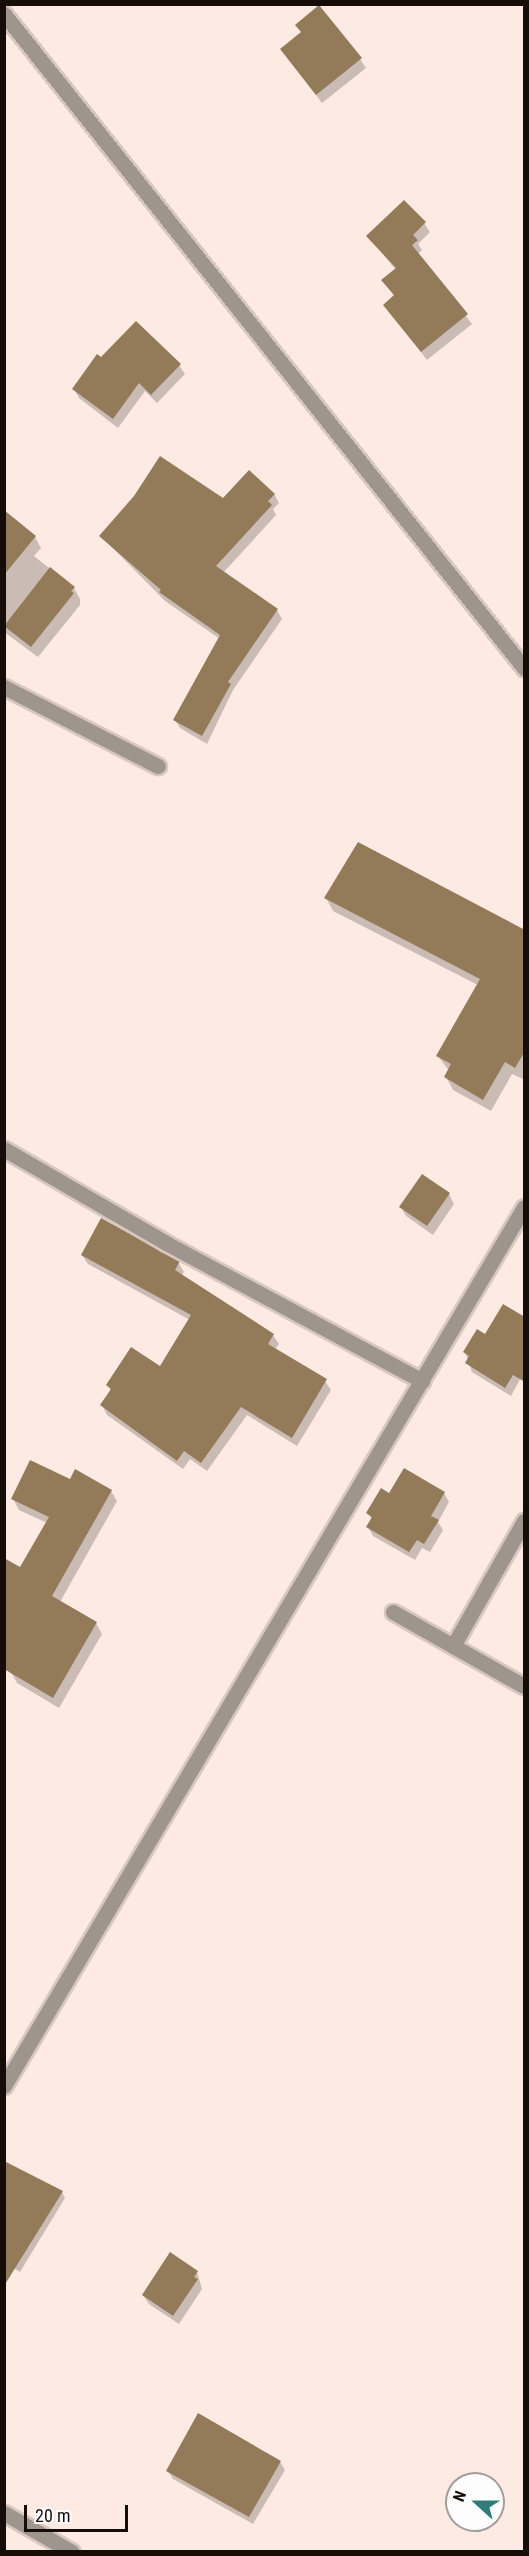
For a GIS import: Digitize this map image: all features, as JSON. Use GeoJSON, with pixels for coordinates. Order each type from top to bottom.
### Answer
{"type":"FeatureCollection","features":[{"type":"Feature","properties":{"kind":"street"},"geometry":{"type":"LineString","coordinates":[[4,14],[525,668]]}},
{"type":"Feature","properties":{"kind":"street"},"geometry":{"type":"LineString","coordinates":[[4,687],[158,766]]}},
{"type":"Feature","properties":{"kind":"street"},"geometry":{"type":"LineString","coordinates":[[4,1149],[166,1243],[422,1381]]}},
{"type":"Feature","properties":{"kind":"street"},"geometry":{"type":"LineString","coordinates":[[4,2086],[525,1207]]}},
{"type":"Feature","properties":{"kind":"street"},"geometry":{"type":"LineString","coordinates":[[453,1646],[525,1521]]}},
{"type":"Feature","properties":{"kind":"street"},"geometry":{"type":"LineString","coordinates":[[393,1612],[525,1686]]}},
{"type":"Feature","properties":{"kind":"street"},"geometry":{"type":"LineString","coordinates":[[4,2513],[72,2552]]}},
{"type":"Feature","properties":{"kind":"building"},"geometry":{"type":"Polygon","coordinates":[[[319,5],[362,58],[316,95],[280,49],[301,32],[295,25],[319,5]]]}},
{"type":"Feature","properties":{"kind":"building"},"geometry":{"type":"Polygon","coordinates":[[[404,200],[426,222],[413,235],[418,240],[412,245],[468,314],[421,352],[383,305],[394,295],[381,280],[396,268],[366,236],[404,200]]]}},
{"type":"Feature","properties":{"kind":"building"},"geometry":{"type":"Polygon","coordinates":[[[136,321],[181,364],[151,395],[139,383],[113,419],[72,389],[97,354],[101,357],[136,321]]]}},
{"type":"Feature","properties":{"kind":"building"},"geometry":{"type":"Polygon","coordinates":[[[160,456],[223,498],[249,470],[275,494],[268,501],[272,505],[216,566],[278,609],[228,682],[231,684],[202,736],[173,720],[220,635],[159,592],[161,590],[99,536],[134,496],[160,456]]]}},
{"type":"Feature","properties":{"kind":"building"},"geometry":{"type":"Polygon","coordinates":[[[4,510],[36,536],[4,575],[4,510]]]}},
{"type":"Feature","properties":{"kind":"building"},"geometry":{"type":"Polygon","coordinates":[[[50,567],[75,587],[71,591],[74,593],[31,647],[4,626],[50,567]]]}},
{"type":"Feature","properties":{"kind":"building"},"geometry":{"type":"Polygon","coordinates":[[[358,842],[525,930],[525,1051],[515,1068],[505,1062],[483,1100],[444,1077],[451,1064],[436,1056],[480,979],[324,898],[358,842]]]}},
{"type":"Feature","properties":{"kind":"building"},"geometry":{"type":"Polygon","coordinates":[[[422,1174],[450,1193],[427,1226],[399,1207],[422,1174]]]}},
{"type":"Feature","properties":{"kind":"building"},"geometry":{"type":"Polygon","coordinates":[[[101,1218],[180,1261],[175,1270],[274,1334],[268,1344],[327,1379],[292,1438],[241,1407],[201,1463],[184,1451],[177,1461],[100,1405],[111,1389],[106,1385],[131,1347],[160,1366],[191,1315],[81,1255],[101,1218]]]}},
{"type":"Feature","properties":{"kind":"building"},"geometry":{"type":"Polygon","coordinates":[[[503,1304],[525,1317],[525,1382],[513,1375],[505,1388],[465,1363],[469,1356],[463,1352],[477,1329],[485,1334],[503,1304]]]}},
{"type":"Feature","properties":{"kind":"building"},"geometry":{"type":"Polygon","coordinates":[[[30,1460],[70,1479],[75,1469],[112,1490],[52,1596],[97,1622],[53,1698],[4,1669],[4,1558],[20,1567],[49,1517],[11,1499],[30,1460]]]}},
{"type":"Feature","properties":{"kind":"building"},"geometry":{"type":"Polygon","coordinates":[[[404,1468],[445,1492],[431,1516],[439,1520],[424,1544],[417,1540],[409,1552],[366,1527],[372,1517],[366,1513],[381,1488],[389,1493],[404,1468]]]}},
{"type":"Feature","properties":{"kind":"building"},"geometry":{"type":"Polygon","coordinates":[[[4,2161],[63,2191],[4,2286],[4,2161]]]}},
{"type":"Feature","properties":{"kind":"building"},"geometry":{"type":"Polygon","coordinates":[[[170,2252],[198,2271],[194,2277],[198,2279],[173,2316],[142,2295],[170,2252]]]}},
{"type":"Feature","properties":{"kind":"building"},"geometry":{"type":"Polygon","coordinates":[[[198,2413],[281,2461],[249,2517],[166,2471],[198,2413]]]}}]}
